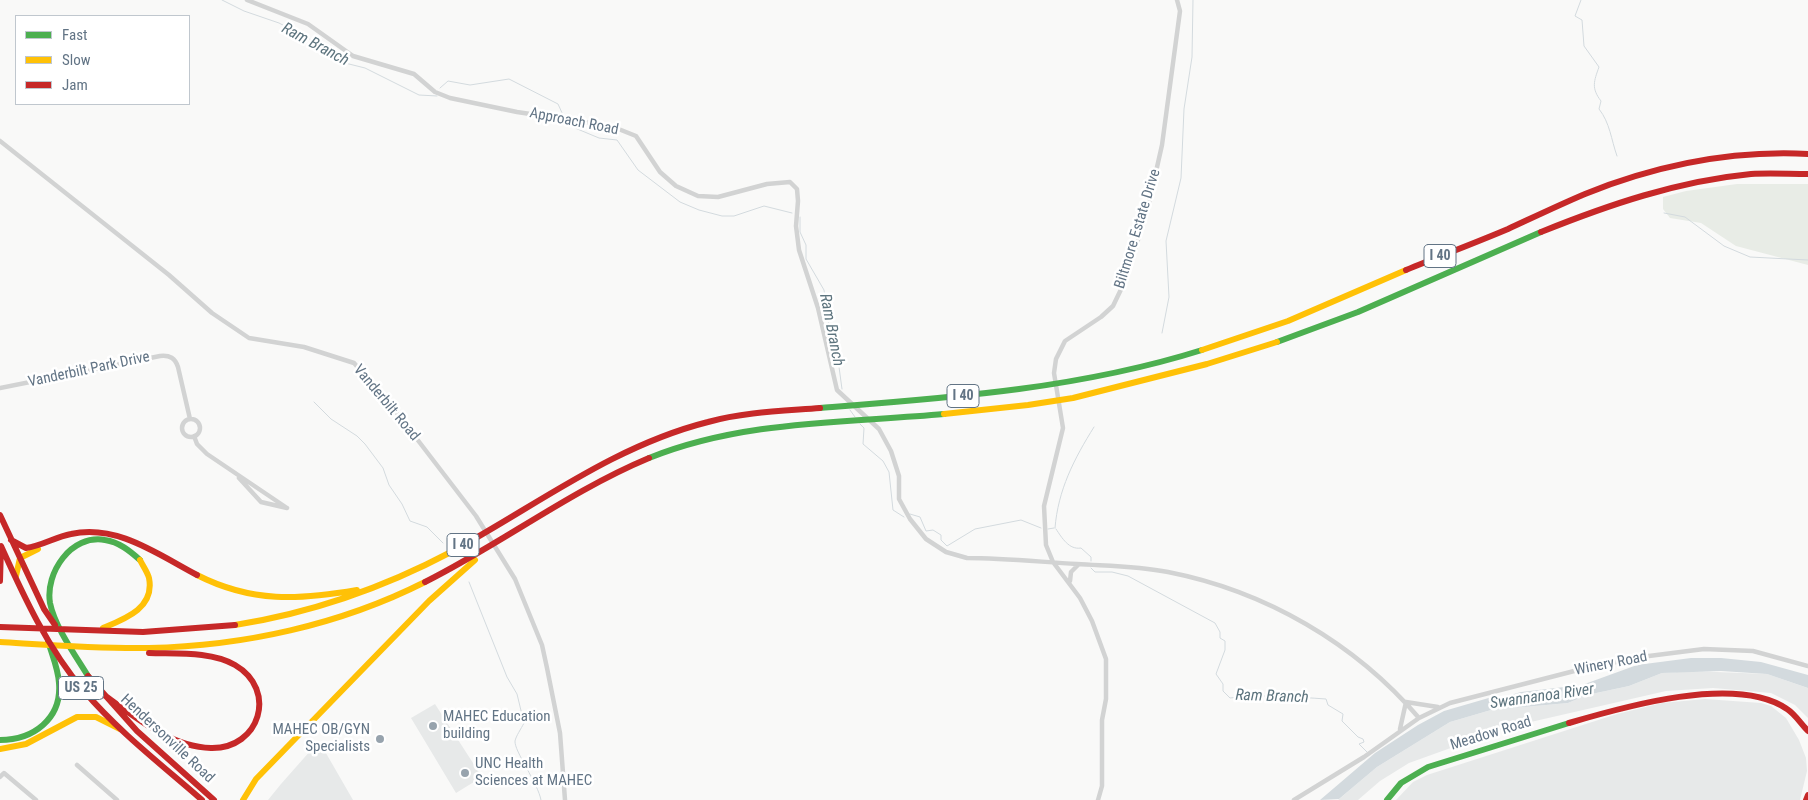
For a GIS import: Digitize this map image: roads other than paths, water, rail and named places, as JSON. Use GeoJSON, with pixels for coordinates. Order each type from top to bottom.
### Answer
{"type":"FeatureCollection","features":[{"type":"Feature","properties":{"kind":"main road","name":"I 40"},"geometry":{"type":"LineString","coordinates":[[0,627],[166,632],[244,624],[320,607],[377,587],[441,557],[584,473],[647,442],[680,430],[731,417],[1042,388],[1178,358],[1266,329],[1355,294],[1587,193],[1632,178],[1685,164],[1746,153],[1808,154]]}},
{"type":"Feature","properties":{"kind":"main road","name":"I 40"},"geometry":{"type":"LineString","coordinates":[[0,643],[174,647],[217,643],[305,627],[357,611],[406,591],[491,546],[609,476],[657,454],[734,432],[836,422],[894,419],[1075,398],[1235,356],[1353,314],[1484,256],[1610,206],[1716,178],[1774,172],[1808,174]]}},
{"type":"Feature","properties":{"kind":"main road","name":"Hendersonville Road"},"geometry":{"type":"LineString","coordinates":[[0,515],[44,609],[91,681],[157,750],[214,800]]}},
{"type":"Feature","properties":{"kind":"main road"},"geometry":{"type":"LineString","coordinates":[[11,540],[26,548],[84,531],[113,533],[145,547],[207,580],[245,593],[270,597],[308,598],[377,587]]}},
{"type":"Feature","properties":{"kind":"main road"},"geometry":{"type":"LineString","coordinates":[[16,576],[20,558],[53,540]]}},
{"type":"Feature","properties":{"kind":"main road"},"geometry":{"type":"LineString","coordinates":[[87,631],[126,622],[141,610],[148,594],[149,576],[141,559],[134,551],[110,541],[86,542],[65,554],[51,576],[49,589],[50,607],[54,616],[91,681]]}},
{"type":"Feature","properties":{"kind":"main road"},"geometry":{"type":"LineString","coordinates":[[0,581],[1,545]]}},
{"type":"Feature","properties":{"kind":"main road","name":"Hendersonville Road"},"geometry":{"type":"LineString","coordinates":[[1,545],[48,640],[82,690],[120,729],[202,800]]}},
{"type":"Feature","properties":{"kind":"main road"},"geometry":{"type":"LineString","coordinates":[[243,800],[256,779],[429,601],[491,546]]}},
{"type":"Feature","properties":{"kind":"main road"},"geometry":{"type":"LineString","coordinates":[[0,740],[20,739],[30,735],[46,724],[56,707],[60,686],[48,640]]}},
{"type":"Feature","properties":{"kind":"main road"},"geometry":{"type":"LineString","coordinates":[[100,692],[152,727],[201,747],[234,745],[249,734],[256,725],[260,707],[257,690],[244,671],[236,666],[209,656],[149,653],[119,647]]}},
{"type":"Feature","properties":{"kind":"main road","name":"Meadow Road"},"geometry":{"type":"LineString","coordinates":[[1387,800],[1401,783],[1428,767],[1610,710],[1659,698],[1707,694],[1762,697],[1789,709],[1808,731]]}},
{"type":"Feature","properties":{"kind":"main road"},"geometry":{"type":"LineString","coordinates":[[0,748],[27,745],[81,717],[98,718],[120,729]]}},
{"type":"Feature","properties":{"kind":"main road"},"geometry":{"type":"LineString","coordinates":[[1806,800],[1808,795]]}},
{"type":"Feature","properties":{"kind":"street","name":"Approach Road"},"geometry":{"type":"LineString","coordinates":[[247,0],[308,24],[353,56],[414,74],[435,92],[450,98],[517,112],[611,126],[636,136],[660,172],[676,186],[698,196],[718,197],[766,184],[790,182],[797,189],[796,226],[799,250],[818,308],[838,390],[879,429],[891,451],[899,476],[899,499],[910,519],[926,539],[946,552],[968,558],[1013,558],[1053,562]]}},
{"type":"Feature","properties":{"kind":"street","name":"Biltmore Estate Drive"},"geometry":{"type":"LineString","coordinates":[[1098,800],[1102,786],[1102,728],[1106,699],[1106,660],[1092,620],[1070,582],[1053,562],[1046,545],[1044,506],[1063,428],[1054,373],[1056,359],[1064,341],[1101,317],[1113,306],[1126,279],[1148,207],[1162,145],[1180,11],[1177,0]]}},
{"type":"Feature","properties":{"kind":"street","name":"Vanderbilt Road"},"geometry":{"type":"LineString","coordinates":[[0,141],[169,275],[212,312],[249,338],[304,347],[354,363],[387,400],[476,516],[505,560],[542,645],[560,733],[565,800]]}},
{"type":"Feature","properties":{"kind":"street","name":"Vanderbilt Park Drive"},"geometry":{"type":"LineString","coordinates":[[0,388],[160,356],[169,356],[175,359],[178,367],[190,419]]}},
{"type":"Feature","properties":{"kind":"street"},"geometry":{"type":"LineString","coordinates":[[190,419],[195,420],[199,425],[199,432],[194,436],[188,436],[183,431],[183,424],[190,419]]}},
{"type":"Feature","properties":{"kind":"street"},"geometry":{"type":"LineString","coordinates":[[194,436],[201,450],[287,508],[261,502],[237,475]]}},
{"type":"Feature","properties":{"kind":"street"},"geometry":{"type":"LineString","coordinates":[[1053,562],[1112,564],[1168,572],[1216,585],[1262,602],[1330,637],[1385,681],[1419,718]]}},
{"type":"Feature","properties":{"kind":"street"},"geometry":{"type":"LineString","coordinates":[[1070,582],[1071,572],[1079,564]]}},
{"type":"Feature","properties":{"kind":"street","name":"Winery Road"},"geometry":{"type":"LineString","coordinates":[[1294,800],[1364,757],[1399,730],[1438,707],[1582,669],[1641,656],[1704,649],[1753,651],[1808,666]]}},
{"type":"Feature","properties":{"kind":"street"},"geometry":{"type":"LineString","coordinates":[[1406,702],[1438,707]]}},
{"type":"Feature","properties":{"kind":"street"},"geometry":{"type":"LineString","coordinates":[[1399,730],[1406,702]]}},
{"type":"Feature","properties":{"kind":"street"},"geometry":{"type":"LineString","coordinates":[[77,765],[117,800]]}},
{"type":"Feature","properties":{"kind":"street"},"geometry":{"type":"LineString","coordinates":[[2,775],[36,800]]}},
{"type":"Feature","properties":{"kind":"water","name":"Swannanoa River"},"geometry":{"type":"Polygon","coordinates":[[[1691,658],[1721,658],[1761,662],[1808,675],[1808,688],[1767,674],[1721,671],[1662,673],[1629,686],[1587,695],[1568,703],[1491,710],[1450,722],[1377,767],[1339,799],[1320,800],[1375,753],[1418,725],[1444,711],[1492,697],[1504,697],[1521,692],[1582,685],[1637,665],[1691,658]]]}},
{"type":"Feature","properties":{"kind":"waterway","name":"Ram Branch"},"geometry":{"type":"LineString","coordinates":[[222,0],[244,11],[279,23],[325,47],[345,63],[365,68],[419,95],[437,96]]}},
{"type":"Feature","properties":{"kind":"waterway"},"geometry":{"type":"LineString","coordinates":[[1162,333],[1169,297],[1166,241],[1181,178],[1184,109],[1192,57],[1193,0]]}},
{"type":"Feature","properties":{"kind":"waterway"},"geometry":{"type":"LineString","coordinates":[[1581,0],[1575,16],[1582,20],[1584,46],[1599,67],[1595,80],[1596,92],[1601,101],[1599,109],[1608,126],[1617,156]]}},
{"type":"Feature","properties":{"kind":"waterway","name":"Ram Branch"},"geometry":{"type":"LineString","coordinates":[[440,88],[448,81],[470,85],[509,79],[558,104],[563,115]]}},
{"type":"Feature","properties":{"kind":"waterway","name":"Ram Branch"},"geometry":{"type":"LineString","coordinates":[[563,123],[599,138],[617,140],[638,170],[680,202],[699,210],[722,216],[734,216],[764,206],[792,213]]}},
{"type":"Feature","properties":{"kind":"waterway"},"geometry":{"type":"LineString","coordinates":[[1664,213],[1685,217],[1724,246],[1750,257],[1808,260]]}},
{"type":"Feature","properties":{"kind":"waterway","name":"Ram Branch"},"geometry":{"type":"LineString","coordinates":[[800,217],[800,232],[806,245],[806,259],[824,290],[833,356],[839,367],[842,389]]}},
{"type":"Feature","properties":{"kind":"waterway"},"geometry":{"type":"LineString","coordinates":[[314,402],[331,419],[357,436],[365,444],[383,468],[389,485],[402,504],[410,521],[427,527],[443,543]]}},
{"type":"Feature","properties":{"kind":"waterway","name":"Ram Branch"},"geometry":{"type":"LineString","coordinates":[[850,410],[855,417]]}},
{"type":"Feature","properties":{"kind":"waterway","name":"Ram Branch"},"geometry":{"type":"LineString","coordinates":[[860,424],[864,428],[863,444],[883,461],[889,472],[893,510],[904,517]]}},
{"type":"Feature","properties":{"kind":"waterway"},"geometry":{"type":"LineString","coordinates":[[1055,528],[1063,488],[1068,475],[1094,427]]}},
{"type":"Feature","properties":{"kind":"waterway","name":"Ram Branch"},"geometry":{"type":"LineString","coordinates":[[910,514],[920,517],[926,531],[933,530],[941,535],[941,540],[947,546],[975,529],[1021,520],[1041,528]]}},
{"type":"Feature","properties":{"kind":"waterway","name":"Ram Branch"},"geometry":{"type":"LineString","coordinates":[[1048,529],[1054,528]]}},
{"type":"Feature","properties":{"kind":"waterway","name":"Ram Branch"},"geometry":{"type":"LineString","coordinates":[[1056,529],[1066,543],[1073,547],[1081,548],[1091,557],[1091,561]]}},
{"type":"Feature","properties":{"kind":"waterway","name":"Ram Branch"},"geometry":{"type":"LineString","coordinates":[[1091,568],[1095,572],[1112,572],[1128,576],[1215,623],[1220,632],[1220,638],[1225,641],[1225,650],[1216,674],[1223,684],[1223,691],[1230,698],[1264,696],[1326,699],[1328,705],[1343,714],[1342,721],[1358,737],[1363,739],[1364,742],[1359,744],[1367,752]]}},
{"type":"Feature","properties":{"kind":"waterway"},"geometry":{"type":"LineString","coordinates":[[469,582],[507,677],[517,694],[524,723],[515,741],[516,746],[536,785],[541,800]]}},
{"type":"Feature","properties":{"kind":"place","name":"MAHEC Education building"},"geometry":{"type":"Point","coordinates":[433,726]}},
{"type":"Feature","properties":{"kind":"place","name":"MAHEC OB/GYN Specialists"},"geometry":{"type":"Point","coordinates":[380,739]}},
{"type":"Feature","properties":{"kind":"place","name":"UNC Health Sciences at MAHEC"},"geometry":{"type":"Point","coordinates":[465,773]}}]}
